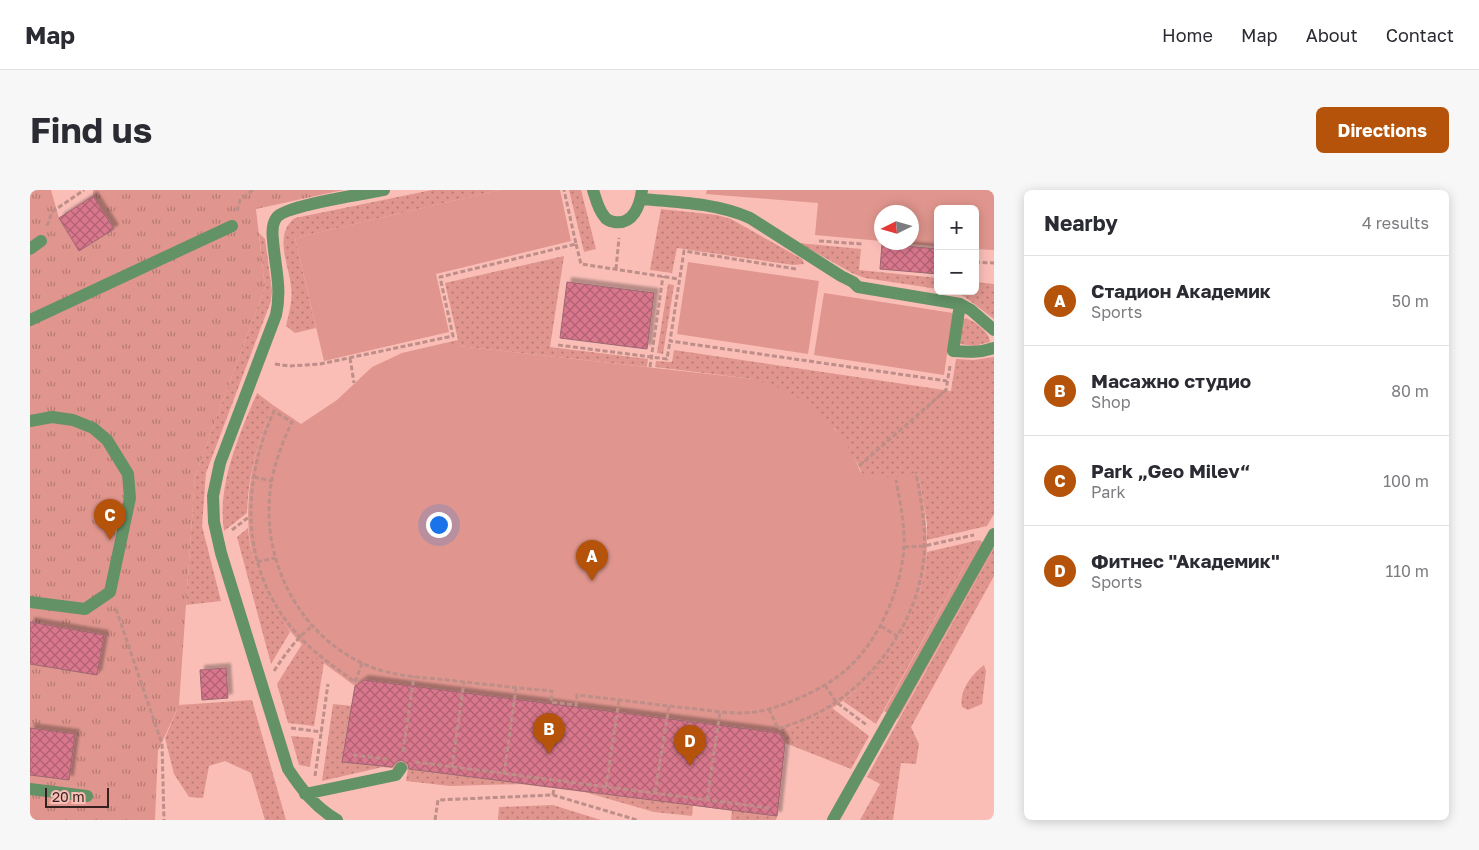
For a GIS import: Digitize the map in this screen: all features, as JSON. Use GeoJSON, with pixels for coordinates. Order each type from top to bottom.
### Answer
{"type":"FeatureCollection","features":[{"type":"Feature","properties":{"kind":"lane"},"geometry":{"type":"LineString","coordinates":[[336,820],[322,811],[305,794],[288,768],[229,580],[214,522],[213,496],[220,463],[276,316],[280,300],[279,278],[273,240],[273,226],[277,217],[285,211],[304,206],[384,190]]}},
{"type":"Feature","properties":{"kind":"lane"},"geometry":{"type":"LineString","coordinates":[[593,190],[604,218],[621,223],[627,221],[636,211],[641,194],[734,211],[750,218],[853,282],[858,287],[960,304],[971,310],[994,330]]}},
{"type":"Feature","properties":{"kind":"lane"},"geometry":{"type":"LineString","coordinates":[[30,320],[232,226]]}},
{"type":"Feature","properties":{"kind":"lane"},"geometry":{"type":"LineString","coordinates":[[30,250],[41,241]]}},
{"type":"Feature","properties":{"kind":"lane"},"geometry":{"type":"LineString","coordinates":[[960,304],[953,351],[976,352],[994,348]]}},
{"type":"Feature","properties":{"kind":"lane"},"geometry":{"type":"LineString","coordinates":[[30,421],[52,417],[73,420],[93,428],[107,440],[118,455],[128,474],[130,498],[110,592],[85,609],[30,602]]}},
{"type":"Feature","properties":{"kind":"lane"},"geometry":{"type":"LineString","coordinates":[[833,820],[994,534]]}},
{"type":"Feature","properties":{"kind":"lane"},"geometry":{"type":"LineString","coordinates":[[305,794],[396,775],[401,763]]}},
{"type":"Feature","properties":{"kind":"lane"},"geometry":{"type":"LineString","coordinates":[[30,790],[87,796]]}},
{"type":"Feature","properties":{"kind":"path"},"geometry":{"type":"LineString","coordinates":[[41,241],[52,212],[84,190]]}},
{"type":"Feature","properties":{"kind":"path"},"geometry":{"type":"LineString","coordinates":[[232,226],[240,200],[253,190]]}},
{"type":"Feature","properties":{"kind":"path"},"geometry":{"type":"LineString","coordinates":[[564,190],[581,264],[679,279]]}},
{"type":"Feature","properties":{"kind":"path"},"geometry":{"type":"LineString","coordinates":[[616,269],[621,223]]}},
{"type":"Feature","properties":{"kind":"path"},"geometry":{"type":"LineString","coordinates":[[260,357],[274,363],[289,366],[320,364],[453,336],[440,277],[576,244]]}},
{"type":"Feature","properties":{"kind":"path"},"geometry":{"type":"LineString","coordinates":[[558,344],[667,359],[684,251],[802,270]]}},
{"type":"Feature","properties":{"kind":"path"},"geometry":{"type":"LineString","coordinates":[[979,262],[994,263]]}},
{"type":"Feature","properties":{"kind":"path"},"geometry":{"type":"LineString","coordinates":[[650,367],[663,276]]}},
{"type":"Feature","properties":{"kind":"path"},"geometry":{"type":"LineString","coordinates":[[670,341],[947,381]]}},
{"type":"Feature","properties":{"kind":"path"},"geometry":{"type":"LineString","coordinates":[[859,466],[946,390],[953,351]]}},
{"type":"Feature","properties":{"kind":"path"},"geometry":{"type":"LineString","coordinates":[[350,358],[354,383]]}},
{"type":"Feature","properties":{"kind":"path"},"geometry":{"type":"LineString","coordinates":[[362,664],[355,682],[299,636],[276,608],[257,562],[251,533],[250,501],[257,460],[274,410],[292,422],[279,449],[272,481],[269,509],[271,537],[275,558],[282,578],[298,608],[312,626],[342,652],[362,664],[397,674],[552,692],[551,702],[576,705],[577,694],[720,712],[753,712],[769,709],[799,698],[825,685],[843,673],[864,650],[881,626],[893,599],[900,574],[904,547],[903,525],[896,480]]}},
{"type":"Feature","properties":{"kind":"path"},"geometry":{"type":"LineString","coordinates":[[769,709],[778,729],[818,713],[852,690],[872,672],[897,636],[908,614],[922,570],[924,523],[916,472]]}},
{"type":"Feature","properties":{"kind":"path"},"geometry":{"type":"LineString","coordinates":[[254,477],[272,481]]}},
{"type":"Feature","properties":{"kind":"path"},"geometry":{"type":"LineString","coordinates":[[230,531],[250,516]]}},
{"type":"Feature","properties":{"kind":"path"},"geometry":{"type":"LineString","coordinates":[[904,547],[924,546],[977,534]]}},
{"type":"Feature","properties":{"kind":"path"},"geometry":{"type":"LineString","coordinates":[[257,562],[275,558]]}},
{"type":"Feature","properties":{"kind":"path"},"geometry":{"type":"LineString","coordinates":[[110,592],[162,744],[164,820]]}},
{"type":"Feature","properties":{"kind":"path"},"geometry":{"type":"LineString","coordinates":[[272,675],[299,636],[312,626]]}},
{"type":"Feature","properties":{"kind":"path"},"geometry":{"type":"LineString","coordinates":[[881,626],[897,636]]}},
{"type":"Feature","properties":{"kind":"path"},"geometry":{"type":"LineString","coordinates":[[401,763],[414,676]]}},
{"type":"Feature","properties":{"kind":"path"},"geometry":{"type":"LineString","coordinates":[[452,767],[464,682]]}},
{"type":"Feature","properties":{"kind":"path"},"geometry":{"type":"LineString","coordinates":[[305,794],[316,774],[328,684]]}},
{"type":"Feature","properties":{"kind":"path"},"geometry":{"type":"LineString","coordinates":[[825,685],[836,702],[881,736]]}},
{"type":"Feature","properties":{"kind":"path"},"geometry":{"type":"LineString","coordinates":[[504,774],[516,688]]}},
{"type":"Feature","properties":{"kind":"path"},"geometry":{"type":"LineString","coordinates":[[606,787],[619,700]]}},
{"type":"Feature","properties":{"kind":"path"},"geometry":{"type":"LineString","coordinates":[[655,793],[669,706]]}},
{"type":"Feature","properties":{"kind":"path"},"geometry":{"type":"LineString","coordinates":[[707,800],[720,712]]}},
{"type":"Feature","properties":{"kind":"path"},"geometry":{"type":"LineString","coordinates":[[276,727],[322,732]]}},
{"type":"Feature","properties":{"kind":"path"},"geometry":{"type":"LineString","coordinates":[[353,754],[401,763],[452,767],[769,808]]}},
{"type":"Feature","properties":{"kind":"path"},"geometry":{"type":"LineString","coordinates":[[553,795],[554,788]]}},
{"type":"Feature","properties":{"kind":"path"},"geometry":{"type":"LineString","coordinates":[[435,820],[438,800],[553,795],[637,820]]}},
{"type":"Feature","properties":{"kind":"green space"},"geometry":{"type":"Polygon","coordinates":[[[51,190],[59,218],[79,251],[114,229],[93,196],[93,190],[343,190],[256,209],[265,287],[195,476],[179,705],[158,751],[155,820],[30,820],[30,191],[51,190]]]}},
{"type":"Feature","properties":{"kind":"green space"},"geometry":{"type":"Polygon","coordinates":[[[432,190],[499,190],[295,238],[316,328],[295,333],[286,326],[291,292],[284,241],[288,225],[295,218],[432,190]]]}},
{"type":"Feature","properties":{"kind":"green space"},"geometry":{"type":"Polygon","coordinates":[[[499,190],[560,190],[571,241],[436,274],[449,332],[324,361],[295,238],[499,190]]]}},
{"type":"Feature","properties":{"kind":"green space"},"geometry":{"type":"Polygon","coordinates":[[[569,190],[581,190],[596,249],[584,252],[569,190]]]}},
{"type":"Feature","properties":{"kind":"green space"},"geometry":{"type":"Polygon","coordinates":[[[707,190],[994,190],[994,250],[979,249],[979,205],[934,205],[934,246],[919,245],[919,205],[874,205],[874,240],[815,235],[818,203],[706,194],[707,190]]]}},
{"type":"Feature","properties":{"kind":"green space"},"geometry":{"type":"Polygon","coordinates":[[[661,209],[717,215],[731,219],[802,259],[804,264],[793,265],[677,248],[672,273],[650,270],[661,209]]]}},
{"type":"Feature","properties":{"kind":"green space"},"geometry":{"type":"Polygon","coordinates":[[[259,233],[265,239],[272,290],[271,301],[206,473],[202,526],[221,601],[186,605],[195,476],[265,287],[259,233]]]}},
{"type":"Feature","properties":{"kind":"green space"},"geometry":{"type":"Polygon","coordinates":[[[799,243],[861,249],[859,270],[934,278],[934,288],[865,278],[852,273],[799,243]]]}},
{"type":"Feature","properties":{"kind":"green space"},"geometry":{"type":"Polygon","coordinates":[[[564,256],[550,347],[648,359],[647,367],[459,346],[432,346],[458,340],[445,283],[564,256]]]}},
{"type":"Feature","properties":{"kind":"green space"},"geometry":{"type":"Polygon","coordinates":[[[688,262],[819,281],[808,354],[677,334],[688,262]]]}},
{"type":"Feature","properties":{"kind":"green space"},"geometry":{"type":"Polygon","coordinates":[[[979,282],[994,284],[994,319],[961,295],[979,295],[979,282]]]}},
{"type":"Feature","properties":{"kind":"green space"},"geometry":{"type":"Polygon","coordinates":[[[668,284],[674,285],[663,354],[657,353],[668,284]]]}},
{"type":"Feature","properties":{"kind":"green space"},"geometry":{"type":"Polygon","coordinates":[[[824,293],[953,313],[944,375],[814,355],[824,293]]]}},
{"type":"Feature","properties":{"kind":"green space"},"geometry":{"type":"Polygon","coordinates":[[[965,318],[981,327],[990,342],[974,346],[960,344],[958,340],[962,321],[965,318]]]}},
{"type":"Feature","properties":{"kind":"green space"},"geometry":{"type":"Polygon","coordinates":[[[432,346],[459,346],[753,379],[786,391],[821,415],[840,436],[861,473],[893,478],[918,472],[924,508],[927,545],[921,590],[913,610],[904,630],[892,649],[864,683],[831,709],[779,733],[785,743],[777,816],[342,762],[355,686],[317,658],[296,638],[276,612],[262,584],[253,556],[248,526],[253,465],[261,435],[273,405],[301,424],[337,400],[372,367],[402,353],[432,346]]]}},
{"type":"Feature","properties":{"kind":"green space"},"geometry":{"type":"Polygon","coordinates":[[[674,350],[951,391],[956,359],[974,360],[994,357],[994,514],[987,526],[927,540],[927,523],[918,472],[898,573],[859,466],[835,429],[753,379],[655,367],[656,361],[672,362],[674,350]]]}},
{"type":"Feature","properties":{"kind":"green space"},"geometry":{"type":"Polygon","coordinates":[[[257,393],[273,405],[255,458],[249,485],[247,513],[224,531],[224,496],[231,460],[257,393]]]}},
{"type":"Feature","properties":{"kind":"green space"},"geometry":{"type":"Polygon","coordinates":[[[248,528],[253,556],[262,583],[290,632],[271,664],[237,537],[248,528]]]}},
{"type":"Feature","properties":{"kind":"green space"},"geometry":{"type":"Polygon","coordinates":[[[979,540],[876,724],[843,701],[854,692],[899,638],[920,592],[927,552],[979,540]]]}},
{"type":"Feature","properties":{"kind":"green space"},"geometry":{"type":"Polygon","coordinates":[[[979,540],[994,548],[898,719],[884,711],[979,540]]]}},
{"type":"Feature","properties":{"kind":"green space"},"geometry":{"type":"Polygon","coordinates":[[[994,548],[994,576],[911,727],[919,744],[916,764],[901,763],[893,820],[860,820],[880,784],[867,777],[994,548]]]}},
{"type":"Feature","properties":{"kind":"green space"},"geometry":{"type":"Polygon","coordinates":[[[302,644],[324,662],[314,726],[288,723],[277,684],[302,644]]]}},
{"type":"Feature","properties":{"kind":"green space"},"geometry":{"type":"Polygon","coordinates":[[[984,665],[986,671],[982,704],[968,710],[962,707],[964,689],[971,678],[984,665]]]}},
{"type":"Feature","properties":{"kind":"green space"},"geometry":{"type":"Polygon","coordinates":[[[252,700],[286,820],[265,820],[251,773],[225,761],[209,766],[203,798],[189,797],[174,774],[165,738],[179,705],[252,700]]]}},
{"type":"Feature","properties":{"kind":"green space"},"geometry":{"type":"Polygon","coordinates":[[[333,704],[352,706],[387,766],[322,781],[333,704]]]}},
{"type":"Feature","properties":{"kind":"green space"},"geometry":{"type":"Polygon","coordinates":[[[832,708],[869,736],[851,769],[785,743],[779,733],[832,708]]]}},
{"type":"Feature","properties":{"kind":"green space"},"geometry":{"type":"Polygon","coordinates":[[[291,736],[314,738],[310,767],[299,765],[291,736]]]}},
{"type":"Feature","properties":{"kind":"green space"},"geometry":{"type":"Polygon","coordinates":[[[408,769],[523,784],[450,786],[406,781],[408,769]]]}},
{"type":"Feature","properties":{"kind":"green space"},"geometry":{"type":"Polygon","coordinates":[[[581,791],[693,805],[692,816],[654,812],[581,791]]]}},
{"type":"Feature","properties":{"kind":"green space"},"geometry":{"type":"Polygon","coordinates":[[[553,805],[601,820],[498,820],[499,807],[553,805]]]}},
{"type":"Feature","properties":{"kind":"green space"},"geometry":{"type":"Polygon","coordinates":[[[732,810],[777,816],[776,820],[731,820],[732,810]]]}},
{"type":"Feature","properties":{"kind":"building"},"geometry":{"type":"Polygon","coordinates":[[[93,196],[114,229],[79,251],[59,218],[93,196]]]}},
{"type":"Feature","properties":{"kind":"building"},"geometry":{"type":"Polygon","coordinates":[[[919,247],[934,249],[934,274],[880,269],[882,250],[919,250],[919,247]]]}},
{"type":"Feature","properties":{"kind":"building"},"geometry":{"type":"Polygon","coordinates":[[[567,282],[654,293],[647,349],[560,338],[567,282]]]}},
{"type":"Feature","properties":{"kind":"building"},"geometry":{"type":"Polygon","coordinates":[[[30,622],[104,635],[97,675],[30,664],[30,622]]]}},
{"type":"Feature","properties":{"kind":"building"},"geometry":{"type":"Polygon","coordinates":[[[226,668],[228,698],[202,700],[200,670],[226,668]]]}},
{"type":"Feature","properties":{"kind":"building"},"geometry":{"type":"Polygon","coordinates":[[[364,680],[779,733],[785,743],[777,816],[409,769],[408,764],[402,760],[397,761],[392,767],[342,762],[355,686],[364,680]]]}},
{"type":"Feature","properties":{"kind":"building"},"geometry":{"type":"Polygon","coordinates":[[[30,728],[75,734],[69,780],[30,775],[30,728]]]}},
{"type":"Feature","properties":{"kind":"place","name":"Park „Geo Milev“"},"geometry":{"type":"Point","coordinates":[110,540]}},
{"type":"Feature","properties":{"kind":"place","name":"Стадион Академик"},"geometry":{"type":"Point","coordinates":[592,581]}},
{"type":"Feature","properties":{"kind":"place","name":"Масажно студио"},"geometry":{"type":"Point","coordinates":[549,754]}},
{"type":"Feature","properties":{"kind":"place","name":"Фитнес \"Академик\""},"geometry":{"type":"Point","coordinates":[690,766]}}]}
